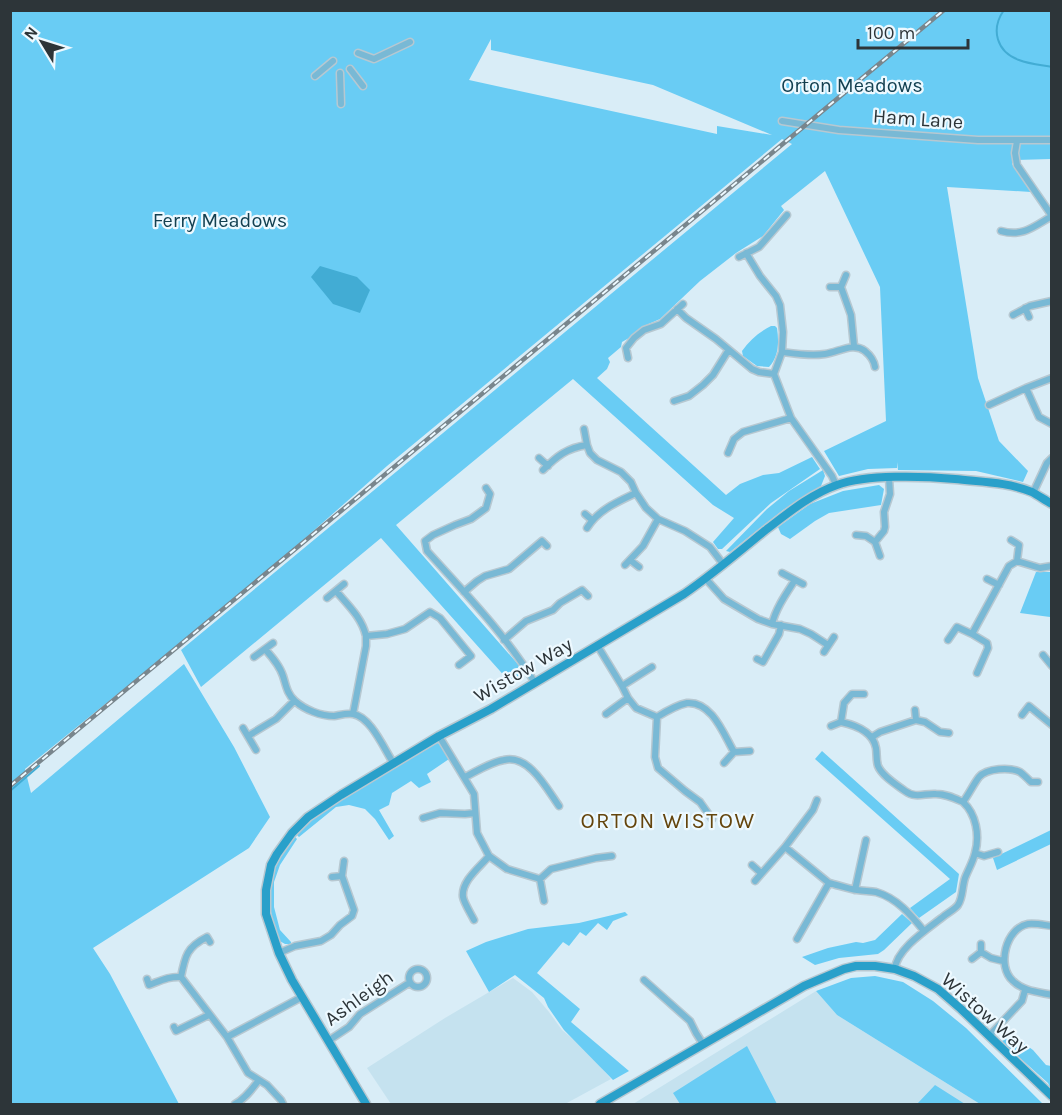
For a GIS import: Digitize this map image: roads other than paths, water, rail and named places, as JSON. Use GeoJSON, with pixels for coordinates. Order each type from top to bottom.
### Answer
{"type":"FeatureCollection","features":[{"type":"Feature","properties":{"kind":"street"},"geometry":{"type":"LineString","coordinates":[[358,52],[374,59],[410,42]]}},
{"type":"Feature","properties":{"kind":"street"},"geometry":{"type":"LineString","coordinates":[[315,76],[333,61]]}},
{"type":"Feature","properties":{"kind":"street"},"geometry":{"type":"LineString","coordinates":[[350,69],[363,86]]}},
{"type":"Feature","properties":{"kind":"street"},"geometry":{"type":"LineString","coordinates":[[340,73],[341,104]]}},
{"type":"Feature","properties":{"kind":"street","name":"Ham Lane"},"geometry":{"type":"LineString","coordinates":[[782,122],[839,130],[978,140],[1052,140]]}},
{"type":"Feature","properties":{"kind":"street"},"geometry":{"type":"LineString","coordinates":[[1001,231],[1011,237],[1052,216],[1017,165],[1015,153],[1017,141]]}},
{"type":"Feature","properties":{"kind":"street"},"geometry":{"type":"LineString","coordinates":[[739,257],[759,247],[787,215]]}},
{"type":"Feature","properties":{"kind":"street"},"geometry":{"type":"LineString","coordinates":[[746,253],[780,305],[783,332],[782,352],[774,374],[791,418],[836,485]]}},
{"type":"Feature","properties":{"kind":"street"},"geometry":{"type":"LineString","coordinates":[[846,275],[841,287],[851,315],[854,346]]}},
{"type":"Feature","properties":{"kind":"street"},"geometry":{"type":"LineString","coordinates":[[830,287],[841,287]]}},
{"type":"Feature","properties":{"kind":"street"},"geometry":{"type":"LineString","coordinates":[[1013,315],[1025,308],[1052,301]]}},
{"type":"Feature","properties":{"kind":"street"},"geometry":{"type":"LineString","coordinates":[[628,358],[626,348],[634,338],[644,330],[661,324],[683,304]]}},
{"type":"Feature","properties":{"kind":"street"},"geometry":{"type":"LineString","coordinates":[[1025,308],[1029,317]]}},
{"type":"Feature","properties":{"kind":"street"},"geometry":{"type":"LineString","coordinates":[[677,309],[752,369],[774,374]]}},
{"type":"Feature","properties":{"kind":"street"},"geometry":{"type":"LineString","coordinates":[[782,352],[800,355],[827,354],[854,346],[869,354],[875,367]]}},
{"type":"Feature","properties":{"kind":"street"},"geometry":{"type":"LineString","coordinates":[[674,401],[689,396],[704,385],[728,351]]}},
{"type":"Feature","properties":{"kind":"street"},"geometry":{"type":"LineString","coordinates":[[989,405],[1052,378]]}},
{"type":"Feature","properties":{"kind":"street"},"geometry":{"type":"LineString","coordinates":[[1026,388],[1039,417],[1052,424]]}},
{"type":"Feature","properties":{"kind":"street"},"geometry":{"type":"LineString","coordinates":[[728,453],[734,439],[743,432],[791,418]]}},
{"type":"Feature","properties":{"kind":"street"},"geometry":{"type":"LineString","coordinates":[[585,429],[590,453],[597,460],[621,472],[631,482],[646,508],[658,519],[685,531],[710,547],[723,564]]}},
{"type":"Feature","properties":{"kind":"street"},"geometry":{"type":"LineString","coordinates":[[540,458],[545,468],[561,453],[574,447],[587,446]]}},
{"type":"Feature","properties":{"kind":"street"},"geometry":{"type":"LineString","coordinates":[[1033,493],[1047,463],[1052,458]]}},
{"type":"Feature","properties":{"kind":"street","name":"Wistow Way"},"geometry":{"type":"LineString","coordinates":[[366,1104],[292,980],[279,953],[266,914],[266,890],[271,865],[292,833],[308,817],[439,736],[491,709],[684,594],[706,579],[792,509],[836,485],[861,480],[936,477],[1016,486],[1052,504]]}},
{"type":"Feature","properties":{"kind":"street"},"geometry":{"type":"LineString","coordinates":[[875,542],[885,530],[884,512],[890,494],[889,478]]}},
{"type":"Feature","properties":{"kind":"street"},"geometry":{"type":"LineString","coordinates":[[491,492],[486,508],[471,519],[447,528],[425,541],[427,551],[523,662],[535,683]]}},
{"type":"Feature","properties":{"kind":"street"},"geometry":{"type":"LineString","coordinates":[[587,528],[592,520],[609,507],[636,494]]}},
{"type":"Feature","properties":{"kind":"street"},"geometry":{"type":"LineString","coordinates":[[585,514],[592,520]]}},
{"type":"Feature","properties":{"kind":"street"},"geometry":{"type":"LineString","coordinates":[[639,567],[628,563],[643,546],[658,519]]}},
{"type":"Feature","properties":{"kind":"street"},"geometry":{"type":"LineString","coordinates":[[856,535],[866,536],[875,542],[880,556]]}},
{"type":"Feature","properties":{"kind":"street"},"geometry":{"type":"LineString","coordinates":[[464,592],[485,576],[509,569],[544,544],[536,536]]}},
{"type":"Feature","properties":{"kind":"street"},"geometry":{"type":"LineString","coordinates":[[1011,540],[1018,545],[1017,561]]}},
{"type":"Feature","properties":{"kind":"street"},"geometry":{"type":"LineString","coordinates":[[972,634],[1009,566],[1017,561],[1040,568],[1052,566]]}},
{"type":"Feature","properties":{"kind":"street"},"geometry":{"type":"LineString","coordinates":[[782,573],[803,584]]}},
{"type":"Feature","properties":{"kind":"street"},"geometry":{"type":"LineString","coordinates":[[706,579],[724,599],[758,619],[800,629],[828,645]]}},
{"type":"Feature","properties":{"kind":"street"},"geometry":{"type":"LineString","coordinates":[[987,579],[999,585]]}},
{"type":"Feature","properties":{"kind":"street"},"geometry":{"type":"LineString","coordinates":[[772,624],[795,580]]}},
{"type":"Feature","properties":{"kind":"street"},"geometry":{"type":"LineString","coordinates":[[327,598],[344,584]]}},
{"type":"Feature","properties":{"kind":"street"},"geometry":{"type":"LineString","coordinates":[[504,640],[526,621],[553,610],[580,587],[588,596]]}},
{"type":"Feature","properties":{"kind":"street"},"geometry":{"type":"LineString","coordinates":[[336,591],[358,616],[366,636],[353,714]]}},
{"type":"Feature","properties":{"kind":"street"},"geometry":{"type":"LineString","coordinates":[[366,636],[405,629],[430,612],[440,618],[471,656],[459,665]]}},
{"type":"Feature","properties":{"kind":"street"},"geometry":{"type":"LineString","coordinates":[[948,640],[956,625],[987,643],[988,648],[977,673]]}},
{"type":"Feature","properties":{"kind":"street"},"geometry":{"type":"LineString","coordinates":[[758,659],[763,662],[781,626]]}},
{"type":"Feature","properties":{"kind":"street"},"geometry":{"type":"LineString","coordinates":[[824,652],[834,637]]}},
{"type":"Feature","properties":{"kind":"street"},"geometry":{"type":"LineString","coordinates":[[254,657],[273,643]]}},
{"type":"Feature","properties":{"kind":"street"},"geometry":{"type":"LineString","coordinates":[[597,645],[636,708],[657,717]]}},
{"type":"Feature","properties":{"kind":"street"},"geometry":{"type":"LineString","coordinates":[[265,649],[279,667],[285,687],[294,701],[317,713],[332,716],[353,714],[364,720],[375,732],[394,764]]}},
{"type":"Feature","properties":{"kind":"street"},"geometry":{"type":"LineString","coordinates":[[1043,655],[1052,666]]}},
{"type":"Feature","properties":{"kind":"street"},"geometry":{"type":"LineString","coordinates":[[622,686],[652,667]]}},
{"type":"Feature","properties":{"kind":"street"},"geometry":{"type":"LineString","coordinates":[[841,722],[844,703],[852,694],[864,694]]}},
{"type":"Feature","properties":{"kind":"street"},"geometry":{"type":"LineString","coordinates":[[606,714],[628,698]]}},
{"type":"Feature","properties":{"kind":"street"},"geometry":{"type":"LineString","coordinates":[[248,736],[276,718],[294,701]]}},
{"type":"Feature","properties":{"kind":"street"},"geometry":{"type":"LineString","coordinates":[[657,717],[688,703],[700,706],[713,715],[734,752]]}},
{"type":"Feature","properties":{"kind":"street"},"geometry":{"type":"LineString","coordinates":[[1022,715],[1029,706],[1052,725]]}},
{"type":"Feature","properties":{"kind":"street"},"geometry":{"type":"LineString","coordinates":[[915,710],[916,720]]}},
{"type":"Feature","properties":{"kind":"street"},"geometry":{"type":"LineString","coordinates":[[657,717],[658,768],[700,802],[712,819]]}},
{"type":"Feature","properties":{"kind":"street"},"geometry":{"type":"LineString","coordinates":[[872,737],[916,720],[925,722],[939,735],[950,733]]}},
{"type":"Feature","properties":{"kind":"street"},"geometry":{"type":"LineString","coordinates":[[831,726],[841,722],[852,725],[872,737],[876,746],[879,768],[883,774],[908,793],[918,796],[947,795],[963,802],[969,807],[976,826],[975,853],[958,905],[924,931],[900,954],[895,963],[895,969]]}},
{"type":"Feature","properties":{"kind":"street"},"geometry":{"type":"LineString","coordinates":[[243,728],[256,750]]}},
{"type":"Feature","properties":{"kind":"street"},"geometry":{"type":"LineString","coordinates":[[439,736],[474,794],[477,833],[489,856],[507,869],[540,879]]}},
{"type":"Feature","properties":{"kind":"street"},"geometry":{"type":"LineString","coordinates":[[724,763],[734,752],[750,751]]}},
{"type":"Feature","properties":{"kind":"street"},"geometry":{"type":"LineString","coordinates":[[465,777],[502,760],[512,759],[524,762],[559,806]]}},
{"type":"Feature","properties":{"kind":"street"},"geometry":{"type":"LineString","coordinates":[[963,802],[979,777],[986,771],[996,769],[1022,773],[1034,782],[1029,790]]}},
{"type":"Feature","properties":{"kind":"street"},"geometry":{"type":"LineString","coordinates":[[755,881],[813,810],[816,800]]}},
{"type":"Feature","properties":{"kind":"street"},"geometry":{"type":"LineString","coordinates":[[813,810],[820,814]]}},
{"type":"Feature","properties":{"kind":"street"},"geometry":{"type":"LineString","coordinates":[[423,818],[440,813],[475,813]]}},
{"type":"Feature","properties":{"kind":"street"},"geometry":{"type":"LineString","coordinates":[[855,890],[866,840]]}},
{"type":"Feature","properties":{"kind":"street"},"geometry":{"type":"LineString","coordinates":[[785,847],[829,883],[855,890],[875,892],[896,902],[924,931]]}},
{"type":"Feature","properties":{"kind":"street"},"geometry":{"type":"LineString","coordinates":[[854,851],[863,853]]}},
{"type":"Feature","properties":{"kind":"street"},"geometry":{"type":"LineString","coordinates":[[975,853],[984,856],[999,852]]}},
{"type":"Feature","properties":{"kind":"street"},"geometry":{"type":"LineString","coordinates":[[474,920],[463,897],[465,888],[468,879],[489,856]]}},
{"type":"Feature","properties":{"kind":"street"},"geometry":{"type":"LineString","coordinates":[[540,879],[551,869],[612,856]]}},
{"type":"Feature","properties":{"kind":"street"},"geometry":{"type":"LineString","coordinates":[[279,953],[295,946],[321,941],[352,916],[354,910],[342,876],[344,861]]}},
{"type":"Feature","properties":{"kind":"street"},"geometry":{"type":"LineString","coordinates":[[752,865],[761,873]]}},
{"type":"Feature","properties":{"kind":"street"},"geometry":{"type":"LineString","coordinates":[[332,877],[342,876]]}},
{"type":"Feature","properties":{"kind":"street"},"geometry":{"type":"LineString","coordinates":[[540,879],[544,901]]}},
{"type":"Feature","properties":{"kind":"street"},"geometry":{"type":"LineString","coordinates":[[797,939],[829,883]]}},
{"type":"Feature","properties":{"kind":"street"},"geometry":{"type":"LineString","coordinates":[[798,920],[805,924]]}},
{"type":"Feature","properties":{"kind":"street"},"geometry":{"type":"LineString","coordinates":[[1052,926],[1026,924],[1017,931],[1006,947],[1004,961],[1011,980],[1025,990],[1052,995]]}},
{"type":"Feature","properties":{"kind":"street"},"geometry":{"type":"LineString","coordinates":[[181,977],[185,956],[195,943],[207,937],[210,942]]}},
{"type":"Feature","properties":{"kind":"street"},"geometry":{"type":"LineString","coordinates":[[981,944],[981,952]]}},
{"type":"Feature","properties":{"kind":"street"},"geometry":{"type":"LineString","coordinates":[[981,952],[991,958],[1004,961]]}},
{"type":"Feature","properties":{"kind":"street"},"geometry":{"type":"LineString","coordinates":[[972,959],[981,952]]}},
{"type":"Feature","properties":{"kind":"street","name":"Wistow Way"},"geometry":{"type":"LineString","coordinates":[[600,1104],[791,992],[833,972],[856,966],[895,969],[938,989],[1052,1096]]}},
{"type":"Feature","properties":{"kind":"street"},"geometry":{"type":"LineString","coordinates":[[149,985],[165,978],[181,977],[227,1037],[248,1073],[267,1085],[283,1104]]}},
{"type":"Feature","properties":{"kind":"street"},"geometry":{"type":"LineString","coordinates":[[644,980],[690,1021],[703,1044]]}},
{"type":"Feature","properties":{"kind":"street","name":"Ashleigh"},"geometry":{"type":"LineString","coordinates":[[328,1041],[349,1027],[360,1014],[409,983]]}},
{"type":"Feature","properties":{"kind":"street"},"geometry":{"type":"LineString","coordinates":[[989,1036],[1022,1001],[1025,990]]}},
{"type":"Feature","properties":{"kind":"street"},"geometry":{"type":"LineString","coordinates":[[227,1037],[302,997]]}},
{"type":"Feature","properties":{"kind":"street"},"geometry":{"type":"LineString","coordinates":[[176,1031],[209,1015]]}},
{"type":"Feature","properties":{"kind":"street"},"geometry":{"type":"LineString","coordinates":[[235,1104],[259,1080]]}},
{"type":"Feature","properties":{"kind":"waterway"},"geometry":{"type":"LineString","coordinates":[[1004,10],[997,25],[997,32],[998,40],[1005,52],[1023,61],[1052,67]]}},
{"type":"Feature","properties":{"kind":"waterway"},"geometry":{"type":"LineString","coordinates":[[10,791],[39,766]]}},
{"type":"Feature","properties":{"kind":"railway"},"geometry":{"type":"LineString","coordinates":[[10,786],[944,10]]}},
{"type":"Feature","properties":{"kind":"district","name":"ORTON WISTOW"},"geometry":{"type":"Point","coordinates":[668,821]}},
{"type":"Feature","properties":{"kind":"park label","name":"Orton Meadows"},"geometry":{"type":"Point","coordinates":[852,85]}},
{"type":"Feature","properties":{"kind":"park label","name":"Ferry Meadows"},"geometry":{"type":"Point","coordinates":[220,220]}}]}
